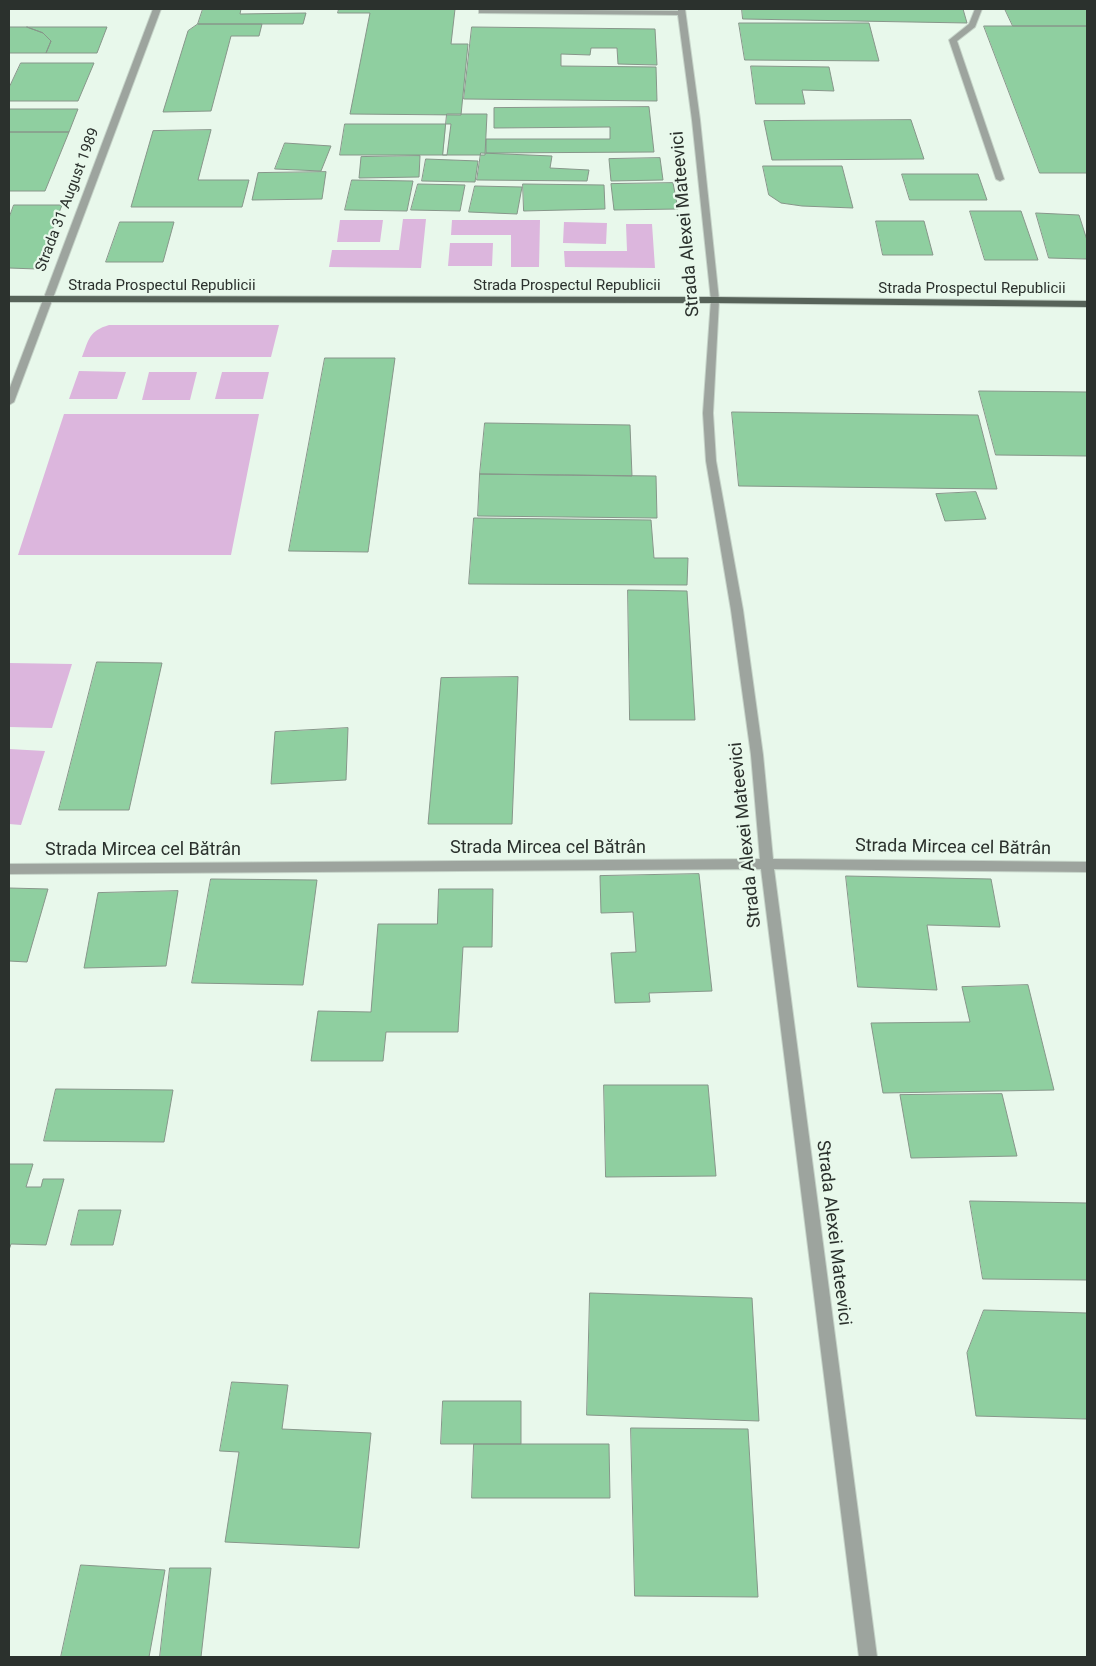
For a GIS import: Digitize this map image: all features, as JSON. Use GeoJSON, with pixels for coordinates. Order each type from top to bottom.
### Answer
{"type":"FeatureCollection","features":[{"type":"Feature","properties":{"kind":"main road","name":"Strada Prospectul Republicii"},"geometry":{"type":"LineString","coordinates":[[9,299],[715,300],[1087,304]]}},
{"type":"Feature","properties":{"kind":"street","name":"Strada 31 August 1989"},"geometry":{"type":"LineString","coordinates":[[9,402],[46,299],[157,9]]}},
{"type":"Feature","properties":{"kind":"street"},"geometry":{"type":"LineString","coordinates":[[978,9],[972,25],[953,40],[1000,179]]}},
{"type":"Feature","properties":{"kind":"street"},"geometry":{"type":"LineString","coordinates":[[482,11],[682,11]]}},
{"type":"Feature","properties":{"kind":"street","name":"Strada Alexei Mateevici"},"geometry":{"type":"LineString","coordinates":[[682,11],[696,120],[715,300],[708,413],[711,461],[737,610],[754,735],[767,864],[868,1657]]}},
{"type":"Feature","properties":{"kind":"street","name":"Strada Mircea cel Bătrân"},"geometry":{"type":"LineString","coordinates":[[9,869],[767,864],[1087,867]]}},
{"type":"Feature","properties":{"kind":"shaded area"},"geometry":{"type":"Polygon","coordinates":[[[403,219],[426,219],[421,268],[329,267],[332,250],[399,250],[403,219]]]}},
{"type":"Feature","properties":{"kind":"shaded area"},"geometry":{"type":"Polygon","coordinates":[[[340,220],[383,220],[380,242],[337,242],[340,220]]]}},
{"type":"Feature","properties":{"kind":"shaded area"},"geometry":{"type":"Polygon","coordinates":[[[452,220],[540,220],[539,267],[511,267],[511,235],[451,235],[452,220]]]}},
{"type":"Feature","properties":{"kind":"shaded area"},"geometry":{"type":"Polygon","coordinates":[[[564,222],[607,223],[606,244],[563,243],[564,222]]]}},
{"type":"Feature","properties":{"kind":"shaded area"},"geometry":{"type":"Polygon","coordinates":[[[626,224],[652,224],[655,268],[565,267],[564,251],[627,251],[626,224]]]}},
{"type":"Feature","properties":{"kind":"shaded area"},"geometry":{"type":"Polygon","coordinates":[[[450,243],[493,243],[492,266],[448,266],[450,243]]]}},
{"type":"Feature","properties":{"kind":"shaded area"},"geometry":{"type":"Polygon","coordinates":[[[109,325],[279,325],[271,357],[82,357],[91,336],[97,330],[109,325]]]}},
{"type":"Feature","properties":{"kind":"shaded area"},"geometry":{"type":"Polygon","coordinates":[[[79,371],[126,372],[117,399],[69,399],[79,371]]]}},
{"type":"Feature","properties":{"kind":"shaded area"},"geometry":{"type":"Polygon","coordinates":[[[149,372],[197,372],[190,400],[142,400],[149,372]]]}},
{"type":"Feature","properties":{"kind":"shaded area"},"geometry":{"type":"Polygon","coordinates":[[[222,372],[269,372],[263,399],[215,399],[222,372]]]}},
{"type":"Feature","properties":{"kind":"shaded area"},"geometry":{"type":"Polygon","coordinates":[[[64,414],[259,414],[231,555],[18,555],[64,414]]]}},
{"type":"Feature","properties":{"kind":"shaded area"},"geometry":{"type":"Polygon","coordinates":[[[9,663],[72,664],[52,728],[9,727],[9,663]]]}},
{"type":"Feature","properties":{"kind":"shaded area"},"geometry":{"type":"Polygon","coordinates":[[[9,749],[45,751],[21,825],[9,824],[9,749]]]}},
{"type":"Feature","properties":{"kind":"building"},"geometry":{"type":"Polygon","coordinates":[[[203,9],[241,9],[240,14],[306,13],[303,24],[198,24],[203,9]]]}},
{"type":"Feature","properties":{"kind":"building"},"geometry":{"type":"Polygon","coordinates":[[[339,9],[455,9],[451,44],[468,44],[461,115],[350,114],[370,13],[338,13],[339,9]]]}},
{"type":"Feature","properties":{"kind":"building"},"geometry":{"type":"Polygon","coordinates":[[[742,9],[963,9],[967,23],[743,19],[742,9]]]}},
{"type":"Feature","properties":{"kind":"building"},"geometry":{"type":"Polygon","coordinates":[[[1005,9],[1087,9],[1087,26],[1013,26],[1005,9]]]}},
{"type":"Feature","properties":{"kind":"building"},"geometry":{"type":"Polygon","coordinates":[[[739,23],[869,23],[879,61],[745,60],[739,23]]]}},
{"type":"Feature","properties":{"kind":"building"},"geometry":{"type":"Polygon","coordinates":[[[198,24],[262,24],[259,36],[231,36],[211,111],[163,112],[188,31],[198,24]]]}},
{"type":"Feature","properties":{"kind":"building"},"geometry":{"type":"Polygon","coordinates":[[[984,26],[1087,26],[1087,173],[1040,173],[984,26]]]}},
{"type":"Feature","properties":{"kind":"building"},"geometry":{"type":"Polygon","coordinates":[[[9,27],[27,27],[43,33],[51,41],[46,53],[9,53],[9,27]]]}},
{"type":"Feature","properties":{"kind":"building"},"geometry":{"type":"Polygon","coordinates":[[[27,27],[107,27],[97,53],[46,53],[51,41],[43,33],[27,27]]]}},
{"type":"Feature","properties":{"kind":"building"},"geometry":{"type":"Polygon","coordinates":[[[472,27],[655,29],[657,65],[618,64],[617,48],[591,48],[590,55],[561,54],[561,66],[656,67],[657,101],[464,99],[472,27]]]}},
{"type":"Feature","properties":{"kind":"building"},"geometry":{"type":"Polygon","coordinates":[[[21,63],[94,63],[78,101],[9,101],[9,88],[21,63]]]}},
{"type":"Feature","properties":{"kind":"building"},"geometry":{"type":"Polygon","coordinates":[[[751,66],[829,67],[834,91],[802,90],[805,104],[756,104],[751,66]]]}},
{"type":"Feature","properties":{"kind":"building"},"geometry":{"type":"Polygon","coordinates":[[[649,107],[654,152],[486,153],[486,139],[610,139],[610,127],[494,128],[494,108],[649,107]]]}},
{"type":"Feature","properties":{"kind":"building"},"geometry":{"type":"Polygon","coordinates":[[[9,109],[78,109],[69,132],[9,132],[9,109]]]}},
{"type":"Feature","properties":{"kind":"building"},"geometry":{"type":"Polygon","coordinates":[[[447,114],[487,114],[485,155],[443,155],[447,114]]]}},
{"type":"Feature","properties":{"kind":"building"},"geometry":{"type":"Polygon","coordinates":[[[911,120],[924,159],[772,160],[764,121],[911,120]]]}},
{"type":"Feature","properties":{"kind":"building"},"geometry":{"type":"Polygon","coordinates":[[[345,124],[451,124],[447,155],[340,155],[345,124]]]}},
{"type":"Feature","properties":{"kind":"building"},"geometry":{"type":"Polygon","coordinates":[[[211,130],[198,180],[249,180],[242,207],[131,207],[153,131],[211,130]]]}},
{"type":"Feature","properties":{"kind":"building"},"geometry":{"type":"Polygon","coordinates":[[[9,132],[69,132],[45,191],[9,191],[9,132]]]}},
{"type":"Feature","properties":{"kind":"building"},"geometry":{"type":"Polygon","coordinates":[[[285,143],[331,146],[321,171],[275,169],[285,143]]]}},
{"type":"Feature","properties":{"kind":"building"},"geometry":{"type":"Polygon","coordinates":[[[481,153],[552,156],[550,168],[589,170],[587,181],[477,180],[481,153]]]}},
{"type":"Feature","properties":{"kind":"building"},"geometry":{"type":"Polygon","coordinates":[[[420,156],[419,177],[359,178],[361,157],[420,156]]]}},
{"type":"Feature","properties":{"kind":"building"},"geometry":{"type":"Polygon","coordinates":[[[660,158],[663,180],[611,181],[609,159],[660,158]]]}},
{"type":"Feature","properties":{"kind":"building"},"geometry":{"type":"Polygon","coordinates":[[[426,159],[478,161],[475,182],[422,181],[426,159]]]}},
{"type":"Feature","properties":{"kind":"building"},"geometry":{"type":"Polygon","coordinates":[[[763,166],[842,166],[853,208],[802,206],[781,203],[769,195],[763,166]]]}},
{"type":"Feature","properties":{"kind":"building"},"geometry":{"type":"Polygon","coordinates":[[[326,172],[322,199],[252,200],[258,173],[326,172]]]}},
{"type":"Feature","properties":{"kind":"building"},"geometry":{"type":"Polygon","coordinates":[[[902,174],[978,174],[987,200],[910,200],[902,174]]]}},
{"type":"Feature","properties":{"kind":"building"},"geometry":{"type":"Polygon","coordinates":[[[352,180],[413,181],[407,211],[345,210],[352,180]]]}},
{"type":"Feature","properties":{"kind":"building"},"geometry":{"type":"Polygon","coordinates":[[[673,183],[678,209],[614,210],[611,184],[673,183]]]}},
{"type":"Feature","properties":{"kind":"building"},"geometry":{"type":"Polygon","coordinates":[[[418,184],[465,185],[460,211],[411,210],[418,184]]]}},
{"type":"Feature","properties":{"kind":"building"},"geometry":{"type":"Polygon","coordinates":[[[523,184],[604,185],[605,209],[524,211],[523,184]]]}},
{"type":"Feature","properties":{"kind":"building"},"geometry":{"type":"Polygon","coordinates":[[[475,186],[522,187],[517,214],[469,212],[475,186]]]}},
{"type":"Feature","properties":{"kind":"building"},"geometry":{"type":"Polygon","coordinates":[[[14,205],[62,205],[37,269],[9,268],[9,218],[14,205]]]}},
{"type":"Feature","properties":{"kind":"building"},"geometry":{"type":"Polygon","coordinates":[[[970,211],[1021,211],[1038,260],[985,260],[970,211]]]}},
{"type":"Feature","properties":{"kind":"building"},"geometry":{"type":"Polygon","coordinates":[[[1036,213],[1079,215],[1087,240],[1087,259],[1049,258],[1036,213]]]}},
{"type":"Feature","properties":{"kind":"building"},"geometry":{"type":"Polygon","coordinates":[[[876,221],[924,221],[933,255],[883,255],[876,221]]]}},
{"type":"Feature","properties":{"kind":"building"},"geometry":{"type":"Polygon","coordinates":[[[120,222],[174,222],[163,262],[106,262],[120,222]]]}},
{"type":"Feature","properties":{"kind":"building"},"geometry":{"type":"Polygon","coordinates":[[[325,358],[395,358],[368,552],[289,551],[325,358]]]}},
{"type":"Feature","properties":{"kind":"building"},"geometry":{"type":"Polygon","coordinates":[[[979,391],[1087,392],[1087,456],[996,455],[979,391]]]}},
{"type":"Feature","properties":{"kind":"building"},"geometry":{"type":"Polygon","coordinates":[[[732,412],[978,415],[997,489],[739,486],[732,412]]]}},
{"type":"Feature","properties":{"kind":"building"},"geometry":{"type":"Polygon","coordinates":[[[485,423],[630,425],[632,476],[480,474],[485,423]]]}},
{"type":"Feature","properties":{"kind":"building"},"geometry":{"type":"Polygon","coordinates":[[[480,474],[656,476],[657,518],[478,516],[480,474]]]}},
{"type":"Feature","properties":{"kind":"building"},"geometry":{"type":"Polygon","coordinates":[[[976,492],[986,519],[945,521],[936,494],[976,492]]]}},
{"type":"Feature","properties":{"kind":"building"},"geometry":{"type":"Polygon","coordinates":[[[474,518],[651,520],[654,558],[688,558],[687,585],[469,584],[474,518]]]}},
{"type":"Feature","properties":{"kind":"building"},"geometry":{"type":"Polygon","coordinates":[[[628,590],[687,591],[695,720],[630,720],[628,590]]]}},
{"type":"Feature","properties":{"kind":"building"},"geometry":{"type":"Polygon","coordinates":[[[97,662],[162,663],[129,810],[59,810],[97,662]]]}},
{"type":"Feature","properties":{"kind":"building"},"geometry":{"type":"Polygon","coordinates":[[[518,677],[512,824],[428,824],[441,678],[518,677]]]}},
{"type":"Feature","properties":{"kind":"building"},"geometry":{"type":"Polygon","coordinates":[[[348,728],[346,780],[271,784],[275,732],[348,728]]]}},
{"type":"Feature","properties":{"kind":"building"},"geometry":{"type":"Polygon","coordinates":[[[699,874],[712,991],[649,993],[650,1002],[615,1003],[611,953],[636,952],[633,912],[601,913],[600,876],[699,874]]]}},
{"type":"Feature","properties":{"kind":"building"},"geometry":{"type":"Polygon","coordinates":[[[846,876],[991,879],[1000,927],[927,925],[937,990],[858,987],[846,876]]]}},
{"type":"Feature","properties":{"kind":"building"},"geometry":{"type":"Polygon","coordinates":[[[211,879],[317,880],[303,985],[192,983],[211,879]]]}},
{"type":"Feature","properties":{"kind":"building"},"geometry":{"type":"Polygon","coordinates":[[[9,888],[48,889],[27,962],[9,961],[9,888]]]}},
{"type":"Feature","properties":{"kind":"building"},"geometry":{"type":"Polygon","coordinates":[[[439,889],[493,889],[492,947],[463,947],[458,1032],[386,1032],[383,1061],[311,1061],[318,1011],[371,1012],[378,924],[437,924],[439,889]]]}},
{"type":"Feature","properties":{"kind":"building"},"geometry":{"type":"Polygon","coordinates":[[[178,891],[166,966],[84,968],[98,893],[178,891]]]}},
{"type":"Feature","properties":{"kind":"building"},"geometry":{"type":"Polygon","coordinates":[[[1028,985],[1054,1090],[883,1093],[871,1023],[970,1022],[962,987],[1028,985]]]}},
{"type":"Feature","properties":{"kind":"building"},"geometry":{"type":"Polygon","coordinates":[[[604,1085],[708,1085],[716,1176],[606,1177],[604,1085]]]}},
{"type":"Feature","properties":{"kind":"building"},"geometry":{"type":"Polygon","coordinates":[[[56,1089],[173,1090],[164,1142],[44,1141],[56,1089]]]}},
{"type":"Feature","properties":{"kind":"building"},"geometry":{"type":"Polygon","coordinates":[[[1002,1094],[1017,1156],[911,1158],[900,1095],[1002,1094]]]}},
{"type":"Feature","properties":{"kind":"building"},"geometry":{"type":"Polygon","coordinates":[[[9,1164],[33,1164],[26,1187],[41,1187],[43,1179],[64,1179],[46,1245],[11,1244],[9,1250],[9,1164]]]}},
{"type":"Feature","properties":{"kind":"building"},"geometry":{"type":"Polygon","coordinates":[[[970,1201],[1087,1203],[1087,1280],[983,1279],[970,1201]]]}},
{"type":"Feature","properties":{"kind":"building"},"geometry":{"type":"Polygon","coordinates":[[[79,1210],[121,1210],[113,1245],[71,1245],[79,1210]]]}},
{"type":"Feature","properties":{"kind":"building"},"geometry":{"type":"Polygon","coordinates":[[[590,1293],[752,1298],[759,1421],[587,1415],[590,1293]]]}},
{"type":"Feature","properties":{"kind":"building"},"geometry":{"type":"Polygon","coordinates":[[[984,1310],[1087,1313],[1087,1419],[976,1416],[967,1353],[984,1310]]]}},
{"type":"Feature","properties":{"kind":"building"},"geometry":{"type":"Polygon","coordinates":[[[232,1382],[288,1385],[282,1429],[371,1433],[359,1548],[225,1542],[239,1452],[220,1451],[232,1382]]]}},
{"type":"Feature","properties":{"kind":"building"},"geometry":{"type":"Polygon","coordinates":[[[443,1401],[521,1401],[521,1444],[441,1444],[443,1401]]]}},
{"type":"Feature","properties":{"kind":"building"},"geometry":{"type":"Polygon","coordinates":[[[631,1428],[748,1429],[758,1597],[635,1596],[631,1428]]]}},
{"type":"Feature","properties":{"kind":"building"},"geometry":{"type":"Polygon","coordinates":[[[474,1444],[609,1444],[610,1498],[472,1498],[474,1444]]]}},
{"type":"Feature","properties":{"kind":"building"},"geometry":{"type":"Polygon","coordinates":[[[81,1565],[165,1570],[149,1657],[61,1657],[81,1565]]]}},
{"type":"Feature","properties":{"kind":"building"},"geometry":{"type":"Polygon","coordinates":[[[170,1568],[211,1568],[201,1657],[160,1657],[170,1568]]]}}]}
